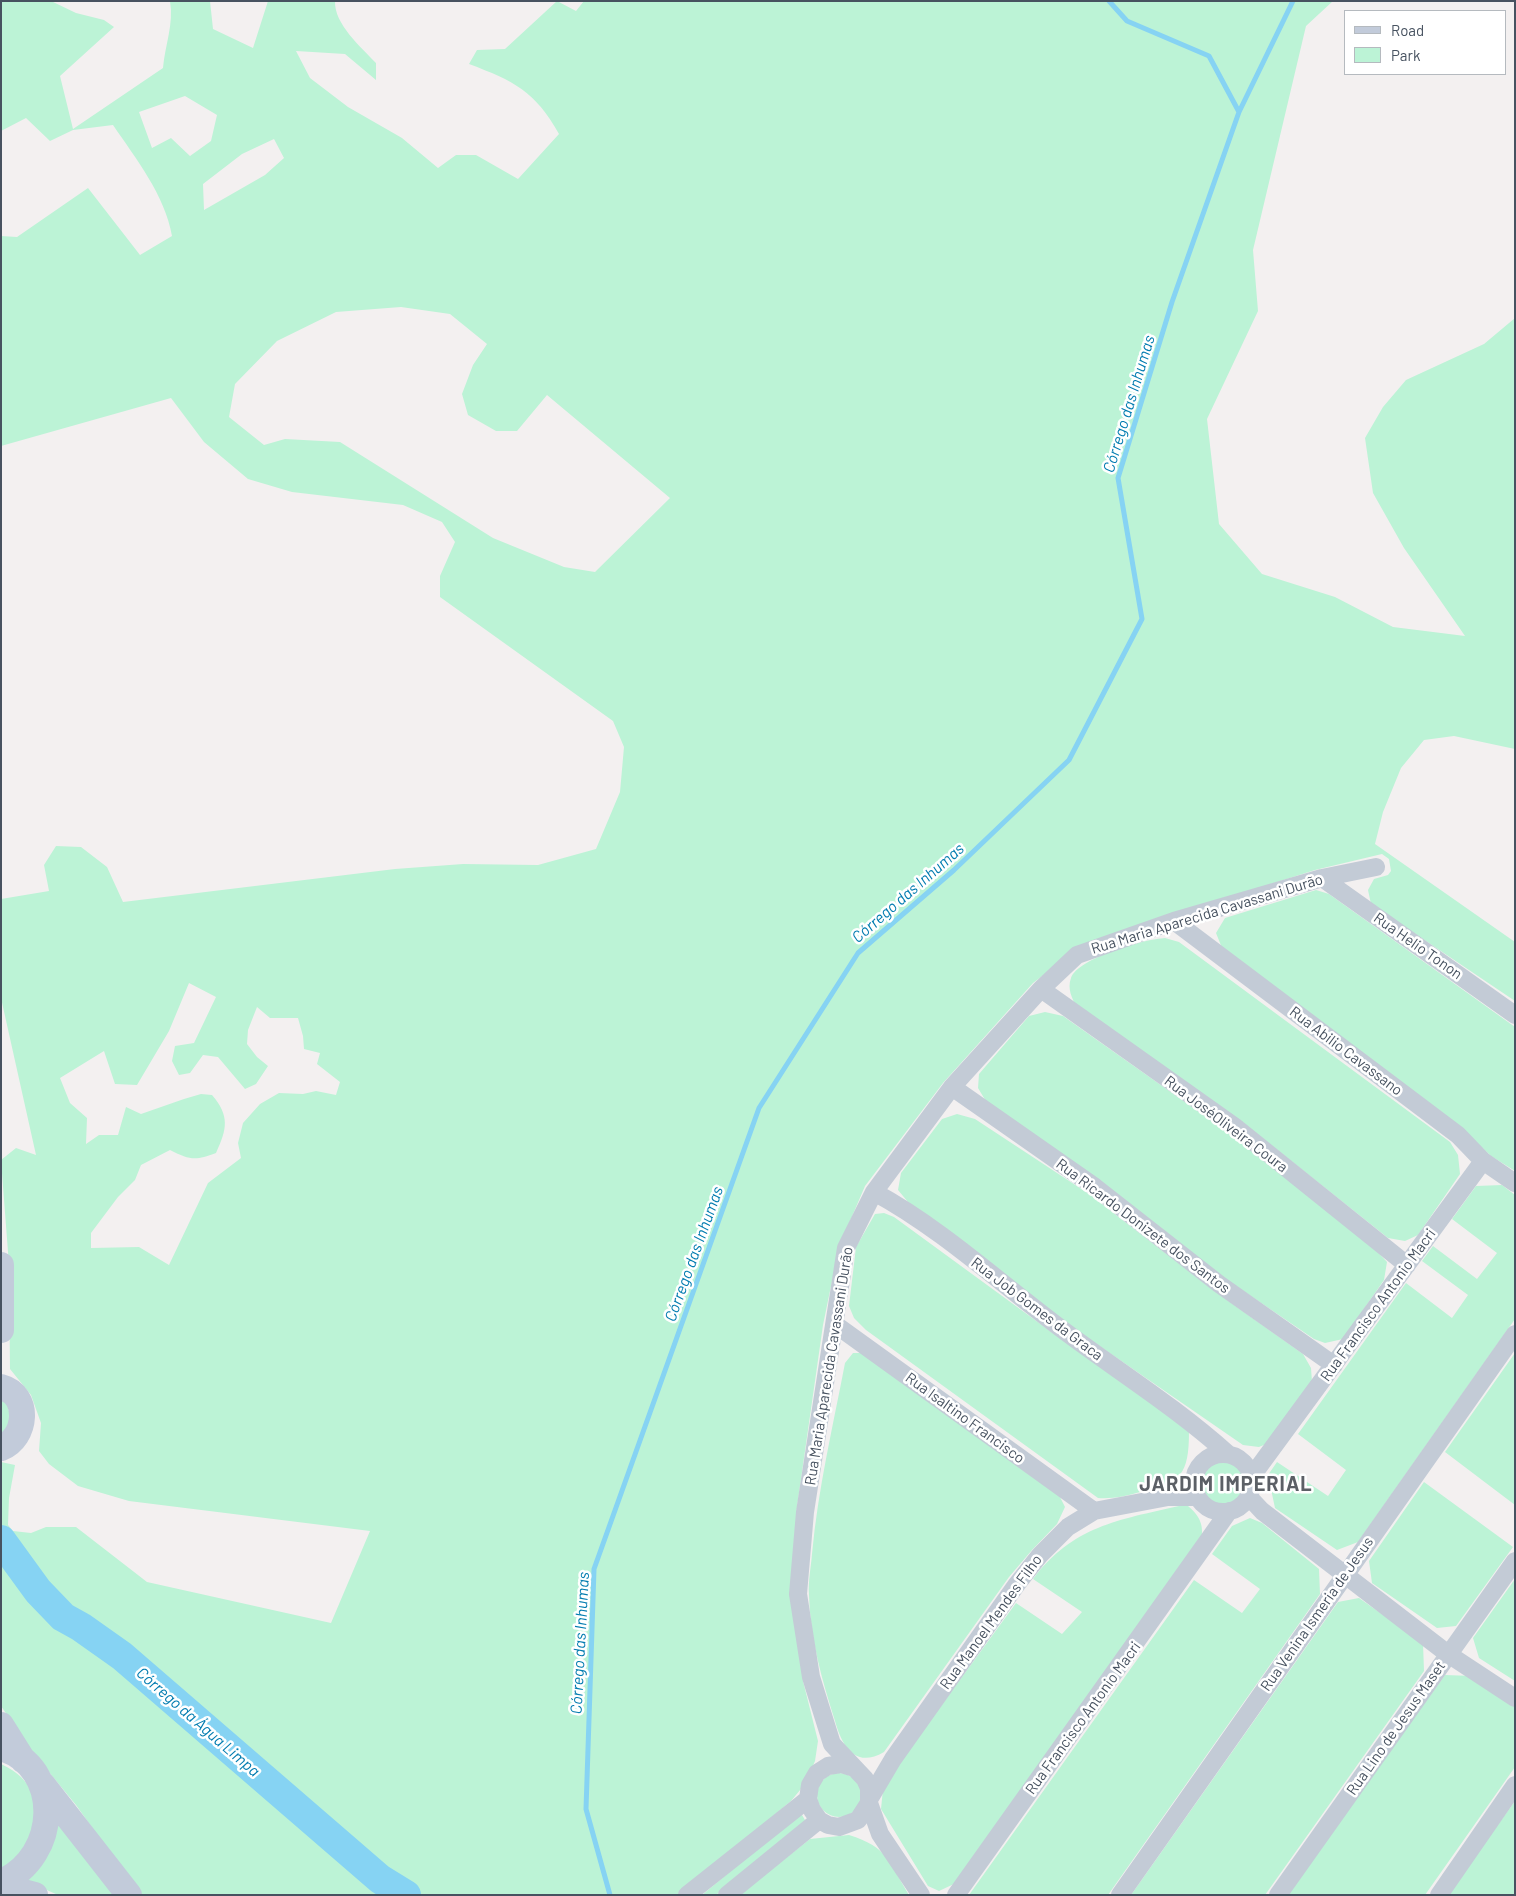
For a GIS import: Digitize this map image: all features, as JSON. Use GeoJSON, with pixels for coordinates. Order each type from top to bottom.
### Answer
{"type":"FeatureCollection","features":[{"type":"Feature","properties":{"kind":"main road"},"geometry":{"type":"LineString","coordinates":[[1,1265],[1,1330]]}},
{"type":"Feature","properties":{"kind":"main road"},"geometry":{"type":"LineString","coordinates":[[1,1448],[8,1446],[18,1436],[22,1423],[22,1409],[16,1396],[2,1381]]}},
{"type":"Feature","properties":{"kind":"main road"},"geometry":{"type":"LineString","coordinates":[[1,1725],[30,1769],[129,1895]]}},
{"type":"Feature","properties":{"kind":"main road"},"geometry":{"type":"LineString","coordinates":[[1,1748],[30,1769],[44,1795],[47,1814],[45,1833],[38,1850],[26,1866],[1,1882]]}},
{"type":"Feature","properties":{"kind":"main road"},"geometry":{"type":"LineString","coordinates":[[1,1886],[35,1895]]}},
{"type":"Feature","properties":{"kind":"street","name":"Rua Maria Aparecida Cavassani Durão"},"geometry":{"type":"LineString","coordinates":[[856,1770],[832,1744],[811,1677],[798,1594],[805,1512],[836,1325],[846,1248],[874,1192],[952,1088],[1041,989],[1077,955],[1174,922],[1322,878],[1376,867]]}},
{"type":"Feature","properties":{"kind":"street","name":"Rua Helio Tonon"},"geometry":{"type":"LineString","coordinates":[[1322,878],[1515,1015]]}},
{"type":"Feature","properties":{"kind":"street","name":"Rua Abilio Cavassano"},"geometry":{"type":"LineString","coordinates":[[1174,922],[1458,1135],[1483,1161],[1515,1183]]}},
{"type":"Feature","properties":{"kind":"street","name":"Rua JoséOliveira Coura"},"geometry":{"type":"LineString","coordinates":[[1041,989],[1234,1126],[1407,1265]]}},
{"type":"Feature","properties":{"kind":"street","name":"Rua Ricardo Donizete dos Santos"},"geometry":{"type":"LineString","coordinates":[[952,1088],[1095,1187],[1219,1284],[1334,1365]]}},
{"type":"Feature","properties":{"kind":"street","name":"Rua Francisco Antonio Macri"},"geometry":{"type":"LineString","coordinates":[[1249,1471],[1273,1449],[1483,1161]]}},
{"type":"Feature","properties":{"kind":"street","name":"Rua Job Gomes da Graca"},"geometry":{"type":"LineString","coordinates":[[874,1192],[904,1208],[1067,1333],[1198,1427],[1220,1455]]}},
{"type":"Feature","properties":{"kind":"street","name":"Rua Isaltino Francisco"},"geometry":{"type":"LineString","coordinates":[[836,1325],[1094,1511]]}},
{"type":"Feature","properties":{"kind":"street","name":"Rua Venina Ismeria de Jesus"},"geometry":{"type":"LineString","coordinates":[[1120,1895],[1344,1574],[1515,1334]]}},
{"type":"Feature","properties":{"kind":"street"},"geometry":{"type":"LineString","coordinates":[[1235,1506],[1252,1490],[1249,1471],[1239,1458],[1220,1455],[1198,1467],[1196,1491],[1210,1509],[1235,1506],[1262,1512],[1448,1654],[1515,1698]]}},
{"type":"Feature","properties":{"kind":"street","name":"Rua Manoel Mendes Filho"},"geometry":{"type":"LineString","coordinates":[[870,1801],[892,1758],[1040,1555],[1068,1527],[1094,1511],[1196,1491]]}},
{"type":"Feature","properties":{"kind":"street","name":"Rua Francisco Antonio Macri"},"geometry":{"type":"LineString","coordinates":[[956,1895],[1235,1506]]}},
{"type":"Feature","properties":{"kind":"street","name":"Rua Lino de Jesus Maset"},"geometry":{"type":"LineString","coordinates":[[1278,1895],[1515,1561]]}},
{"type":"Feature","properties":{"kind":"street"},"geometry":{"type":"LineString","coordinates":[[832,1744],[810,1785],[808,1799],[812,1810],[819,1820],[828,1825],[839,1827],[849,1825],[862,1816],[870,1801]]}},
{"type":"Feature","properties":{"kind":"street"},"geometry":{"type":"LineString","coordinates":[[856,1770],[892,1758]]}},
{"type":"Feature","properties":{"kind":"street"},"geometry":{"type":"LineString","coordinates":[[817,1773],[828,1766],[841,1764],[856,1770],[869,1788],[870,1801],[880,1834],[921,1895]]}},
{"type":"Feature","properties":{"kind":"street"},"geometry":{"type":"LineString","coordinates":[[1439,1895],[1515,1785]]}},
{"type":"Feature","properties":{"kind":"street"},"geometry":{"type":"LineString","coordinates":[[687,1895],[808,1799]]}},
{"type":"Feature","properties":{"kind":"street"},"geometry":{"type":"LineString","coordinates":[[727,1895],[819,1820]]}},
{"type":"Feature","properties":{"kind":"street"},"geometry":{"type":"LineString","coordinates":[[849,1825],[880,1834]]}},
{"type":"Feature","properties":{"kind":"green space"},"geometry":{"type":"Polygon","coordinates":[[[1,1],[51,1],[76,13],[104,20],[114,27],[60,76],[73,129],[163,68],[171,18],[170,1],[210,1],[213,29],[253,48],[268,1],[335,1],[336,10],[344,27],[376,63],[376,80],[345,54],[296,51],[310,78],[348,107],[402,138],[438,168],[456,155],[476,155],[518,179],[559,134],[541,107],[522,89],[499,76],[469,64],[477,50],[505,49],[557,1],[576,11],[584,1],[1333,1],[1306,26],[1253,250],[1258,311],[1207,419],[1219,524],[1262,574],[1335,597],[1393,627],[1465,636],[1404,548],[1373,493],[1365,438],[1383,407],[1406,380],[1484,344],[1515,318],[1515,749],[1454,736],[1424,740],[1401,768],[1383,812],[1375,844],[1515,942],[1515,1001],[1371,904],[1368,890],[1374,879],[1388,875],[1391,871],[1389,859],[1382,854],[1315,870],[1170,916],[1075,951],[1033,983],[943,1083],[865,1186],[839,1247],[823,1325],[796,1514],[803,1681],[818,1741],[815,1761],[805,1784],[791,1801],[679,1895],[140,1895],[76,1805],[30,1749],[1,1706],[1,1462],[15,1465],[9,1498],[8,1525],[13,1531],[31,1533],[46,1527],[76,1527],[147,1582],[331,1623],[370,1531],[129,1501],[78,1486],[49,1464],[39,1451],[41,1423],[31,1395],[10,1369],[9,1265],[1,1160],[16,1148],[36,1155],[1,998],[1,899],[49,891],[44,865],[56,846],[81,847],[107,867],[123,902],[395,869],[463,864],[538,865],[596,849],[620,792],[624,747],[613,721],[440,597],[440,576],[455,542],[442,522],[403,505],[292,492],[248,479],[204,442],[171,398],[1,446],[1,236],[17,237],[88,188],[140,255],[172,236],[163,206],[156,192],[140,164],[113,125],[73,130],[50,141],[26,118],[1,131],[1,1]],[[185,96],[139,112],[152,148],[171,138],[190,156],[211,141],[217,115],[185,96]],[[274,139],[242,154],[203,184],[204,210],[265,175],[284,158],[274,139]],[[401,307],[336,312],[277,341],[235,384],[229,417],[264,445],[285,439],[340,442],[493,538],[564,567],[595,572],[670,498],[547,395],[517,431],[496,431],[468,415],[462,394],[473,365],[487,344],[450,314],[401,307]],[[189,983],[169,1031],[137,1085],[115,1084],[104,1051],[60,1078],[70,1103],[87,1118],[86,1144],[99,1135],[118,1135],[126,1107],[141,1114],[201,1094],[212,1095],[218,1103],[225,1123],[223,1137],[216,1153],[193,1158],[170,1150],[141,1165],[135,1180],[118,1197],[91,1233],[91,1248],[139,1247],[169,1265],[208,1183],[241,1158],[238,1143],[243,1123],[260,1104],[279,1093],[303,1094],[316,1091],[336,1095],[340,1082],[317,1064],[320,1053],[304,1049],[298,1018],[270,1018],[257,1007],[248,1030],[247,1044],[257,1057],[268,1066],[256,1084],[245,1089],[218,1057],[203,1055],[190,1073],[179,1075],[172,1061],[175,1046],[194,1043],[216,997],[189,983]]]}},
{"type":"Feature","properties":{"kind":"green space"},"geometry":{"type":"Polygon","coordinates":[[[1316,890],[1329,894],[1515,1027],[1515,1171],[1491,1156],[1464,1131],[1222,948],[1216,933],[1225,918],[1316,890]]]}},
{"type":"Feature","properties":{"kind":"green space"},"geometry":{"type":"Polygon","coordinates":[[[1165,938],[1179,942],[1450,1142],[1458,1155],[1460,1174],[1418,1235],[1405,1241],[1388,1238],[1241,1121],[1077,1008],[1070,990],[1071,978],[1086,963],[1128,946],[1165,938]]]}},
{"type":"Feature","properties":{"kind":"green space"},"geometry":{"type":"Polygon","coordinates":[[[1045,1012],[1063,1016],[1226,1131],[1374,1248],[1387,1262],[1384,1280],[1343,1339],[1325,1343],[1314,1339],[1223,1277],[987,1103],[978,1088],[979,1074],[1029,1016],[1045,1012]]]}},
{"type":"Feature","properties":{"kind":"green space"},"geometry":{"type":"Polygon","coordinates":[[[957,1114],[975,1119],[1089,1194],[1213,1290],[1303,1354],[1311,1368],[1312,1382],[1271,1442],[1259,1447],[1243,1445],[1072,1327],[908,1202],[898,1190],[901,1173],[942,1119],[957,1114]]]}},
{"type":"Feature","properties":{"kind":"green space"},"geometry":{"type":"Polygon","coordinates":[[[1502,1185],[1515,1195],[1515,1319],[1358,1542],[1337,1550],[1275,1508],[1268,1475],[1277,1462],[1328,1496],[1346,1470],[1298,1434],[1406,1283],[1452,1318],[1468,1295],[1422,1261],[1433,1246],[1477,1279],[1497,1253],[1452,1219],[1476,1186],[1502,1185]]]}},
{"type":"Feature","properties":{"kind":"green space"},"geometry":{"type":"Polygon","coordinates":[[[884,1213],[894,1217],[1061,1339],[1177,1420],[1189,1431],[1187,1458],[1180,1475],[1165,1485],[1154,1489],[1119,1497],[1098,1498],[866,1330],[854,1318],[849,1306],[856,1247],[875,1214],[884,1213]]]}},
{"type":"Feature","properties":{"kind":"green space"},"geometry":{"type":"Polygon","coordinates":[[[853,1353],[862,1353],[1059,1495],[1065,1507],[1057,1524],[1009,1577],[884,1752],[874,1757],[865,1758],[851,1752],[838,1730],[818,1659],[812,1627],[809,1590],[818,1506],[826,1458],[845,1363],[853,1353]]]}},
{"type":"Feature","properties":{"kind":"green space"},"geometry":{"type":"Polygon","coordinates":[[[1515,1353],[1515,1505],[1445,1452],[1515,1353]]]}},
{"type":"Feature","properties":{"kind":"green space"},"geometry":{"type":"Polygon","coordinates":[[[1,1397],[7,1403],[11,1419],[1,1437],[1,1397]]]}},
{"type":"Feature","properties":{"kind":"green space"},"geometry":{"type":"Polygon","coordinates":[[[1227,1461],[1239,1467],[1244,1474],[1244,1492],[1239,1499],[1232,1504],[1219,1505],[1211,1502],[1204,1495],[1201,1479],[1204,1471],[1211,1464],[1227,1461]]]}},
{"type":"Feature","properties":{"kind":"green space"},"geometry":{"type":"Polygon","coordinates":[[[1424,1482],[1513,1547],[1456,1626],[1437,1628],[1372,1583],[1369,1561],[1424,1482]]]}},
{"type":"Feature","properties":{"kind":"green space"},"geometry":{"type":"Polygon","coordinates":[[[1179,1506],[1188,1506],[1199,1518],[1202,1526],[1201,1542],[956,1883],[939,1891],[928,1886],[881,1809],[883,1789],[900,1762],[1016,1603],[1062,1634],[1082,1612],[1033,1579],[1048,1561],[1064,1547],[1098,1528],[1117,1521],[1179,1506]]]}},
{"type":"Feature","properties":{"kind":"green space"},"geometry":{"type":"Polygon","coordinates":[[[1250,1518],[1262,1523],[1319,1569],[1320,1594],[1108,1895],[969,1895],[1194,1580],[1242,1613],[1260,1589],[1212,1554],[1232,1526],[1250,1518]]]}},
{"type":"Feature","properties":{"kind":"green space"},"geometry":{"type":"Polygon","coordinates":[[[1515,1579],[1515,1681],[1479,1658],[1473,1638],[1515,1579]]]}},
{"type":"Feature","properties":{"kind":"green space"},"geometry":{"type":"Polygon","coordinates":[[[1359,1598],[1423,1643],[1424,1671],[1265,1895],[1131,1895],[1338,1602],[1359,1598]]]}},
{"type":"Feature","properties":{"kind":"green space"},"geometry":{"type":"Polygon","coordinates":[[[1445,1675],[1473,1676],[1515,1706],[1515,1767],[1425,1895],[1286,1895],[1445,1675]]]}},
{"type":"Feature","properties":{"kind":"green space"},"geometry":{"type":"Polygon","coordinates":[[[1,1764],[22,1778],[32,1793],[36,1836],[1,1874],[1,1764]]]}},
{"type":"Feature","properties":{"kind":"green space"},"geometry":{"type":"Polygon","coordinates":[[[843,1773],[855,1779],[860,1786],[860,1804],[855,1811],[848,1816],[835,1817],[827,1814],[820,1807],[817,1791],[820,1783],[827,1776],[843,1773]]]}},
{"type":"Feature","properties":{"kind":"green space"},"geometry":{"type":"Polygon","coordinates":[[[1515,1801],[1515,1895],[1447,1895],[1515,1801]]]}},
{"type":"Feature","properties":{"kind":"green space"},"geometry":{"type":"Polygon","coordinates":[[[798,1815],[802,1815],[805,1820],[802,1825],[716,1895],[702,1895],[798,1815]]]}},
{"type":"Feature","properties":{"kind":"green space"},"geometry":{"type":"Polygon","coordinates":[[[55,1819],[121,1895],[58,1895],[22,1879],[55,1819]]]}},
{"type":"Feature","properties":{"kind":"green space"},"geometry":{"type":"Polygon","coordinates":[[[849,1835],[872,1845],[886,1857],[909,1895],[739,1895],[810,1839],[849,1835]]]}},
{"type":"Feature","properties":{"kind":"waterway"},"geometry":{"type":"LineString","coordinates":[[1109,1],[1127,21],[1209,56],[1239,112]]}},
{"type":"Feature","properties":{"kind":"waterway","name":"Córrego das Inhumas"},"geometry":{"type":"LineString","coordinates":[[610,1895],[586,1809],[594,1569],[759,1108],[858,953],[954,870],[1069,760],[1142,619],[1118,478],[1172,302],[1239,112],[1293,1]]}},
{"type":"Feature","properties":{"kind":"waterway","name":"Córrego da Água Limpa"},"geometry":{"type":"LineString","coordinates":[[1,1540],[38,1591],[63,1617],[81,1627],[122,1656],[380,1879],[406,1895]]}},
{"type":"Feature","properties":{"kind":"district","name":"JARDIM IMPERIAL"},"geometry":{"type":"Point","coordinates":[1226,1484]}}]}
